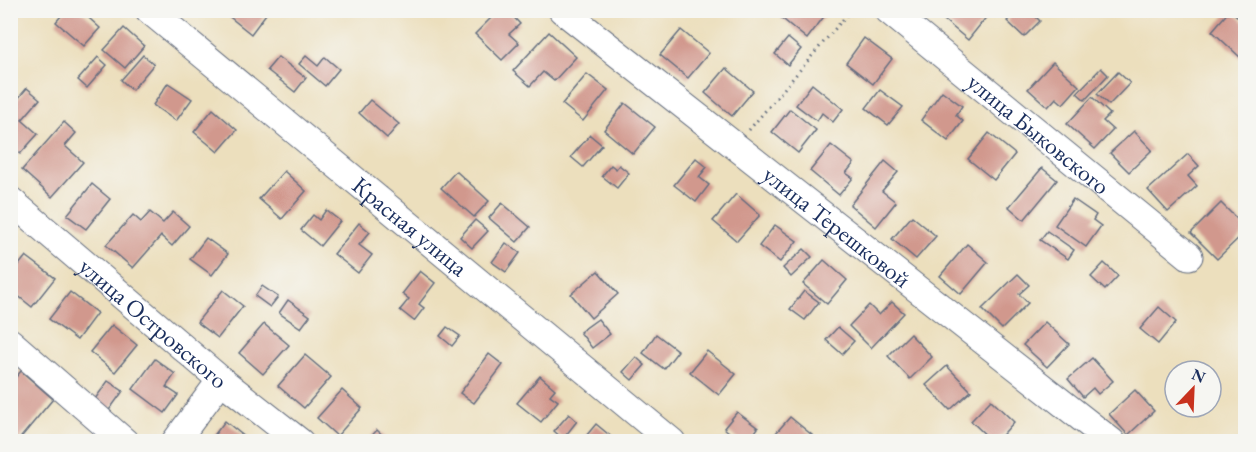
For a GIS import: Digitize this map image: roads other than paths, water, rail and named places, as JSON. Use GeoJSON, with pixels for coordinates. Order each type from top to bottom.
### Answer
{"type":"FeatureCollection","features":[{"type":"Feature","properties":{"kind":"street","name":"Красная улица"},"geometry":{"type":"LineString","coordinates":[[149,10],[672,441]]}},
{"type":"Feature","properties":{"kind":"street","name":"улица Терешковой"},"geometry":{"type":"LineString","coordinates":[[562,10],[735,148],[1112,441]]}},
{"type":"Feature","properties":{"kind":"street","name":"улица Быковского"},"geometry":{"type":"LineString","coordinates":[[888,10],[1189,256]]}},
{"type":"Feature","properties":{"kind":"street","name":"улица Островского"},"geometry":{"type":"LineString","coordinates":[[10,200],[221,380],[300,441]]}},
{"type":"Feature","properties":{"kind":"street"},"geometry":{"type":"LineString","coordinates":[[12,348],[125,441]]}},
{"type":"Feature","properties":{"kind":"street"},"geometry":{"type":"LineString","coordinates":[[175,441],[221,380]]}}]}
